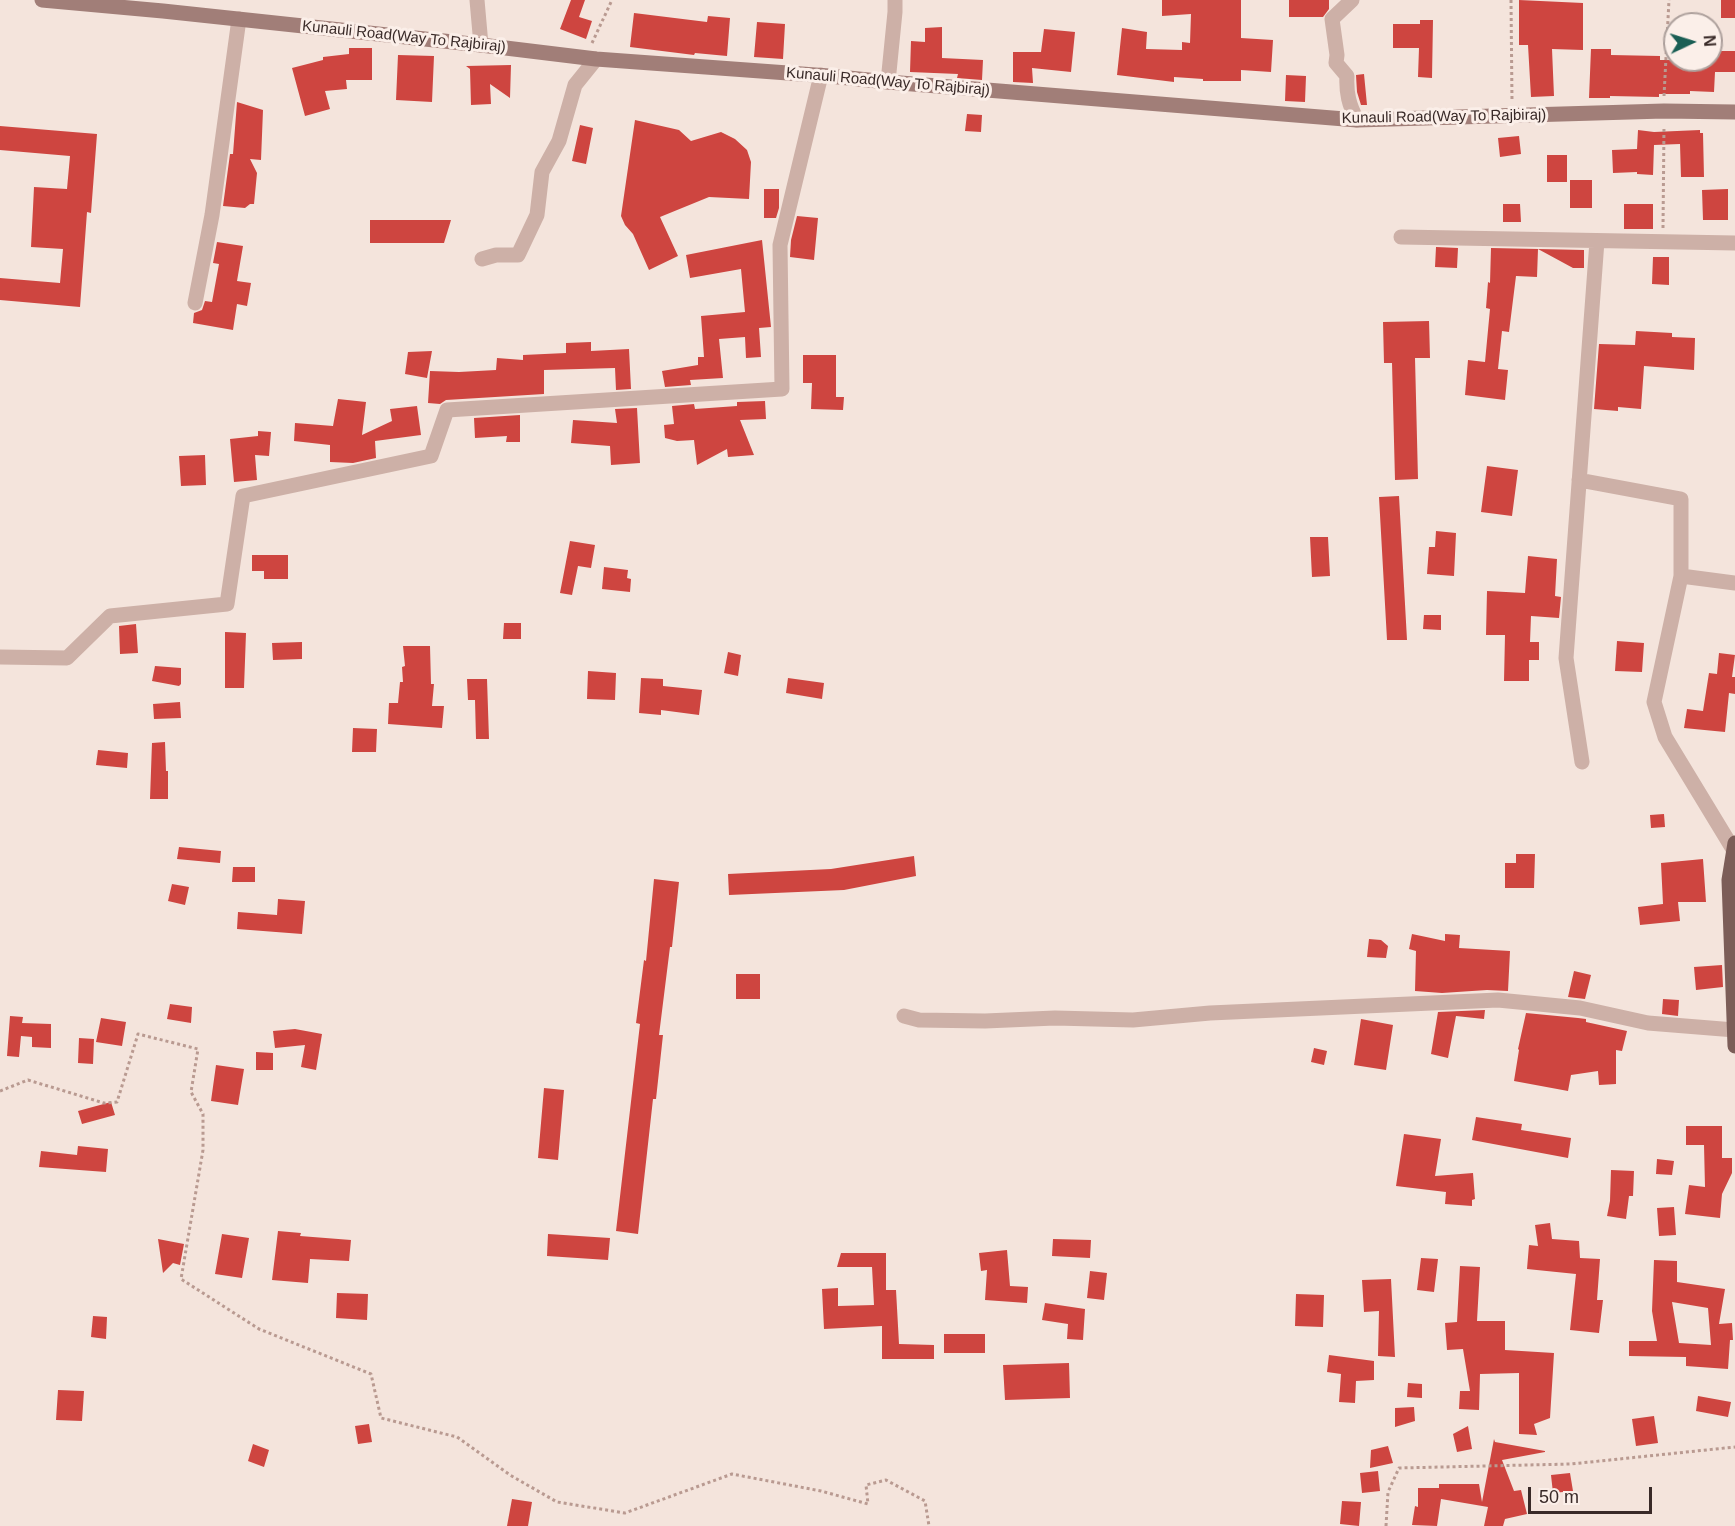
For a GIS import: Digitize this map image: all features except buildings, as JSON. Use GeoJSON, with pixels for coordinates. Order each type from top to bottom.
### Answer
{"type":"FeatureCollection","features":[{"type":"Feature","properties":{"kind":"main road","name":"Kunauli Road(Way To Rajbiraj)"},"geometry":{"type":"LineString","coordinates":[[42,0],[164,5],[238,19],[590,58],[1357,120],[1664,111],[1735,112]]}},
{"type":"Feature","properties":{"kind":"main road"},"geometry":{"type":"LineString","coordinates":[[1734,846],[1729,880],[1735,1046]]}},
{"type":"Feature","properties":{"kind":"street"},"geometry":{"type":"LineString","coordinates":[[477,0],[481,45]]}},
{"type":"Feature","properties":{"kind":"street"},"geometry":{"type":"LineString","coordinates":[[888,82],[895,0]]}},
{"type":"Feature","properties":{"kind":"street"},"geometry":{"type":"LineString","coordinates":[[1352,0],[1332,19],[1338,55],[1336,63],[1347,76],[1348,98],[1357,120]]}},
{"type":"Feature","properties":{"kind":"street"},"geometry":{"type":"LineString","coordinates":[[195,303],[212,215],[238,19]]}},
{"type":"Feature","properties":{"kind":"street"},"geometry":{"type":"LineString","coordinates":[[482,260],[496,255],[518,255],[537,215],[542,172],[559,141],[575,85],[590,58]]}},
{"type":"Feature","properties":{"kind":"street"},"geometry":{"type":"LineString","coordinates":[[0,657],[67,658],[110,616],[227,604],[243,496],[431,456],[447,410],[782,390],[780,245],[821,75]]}},
{"type":"Feature","properties":{"kind":"street"},"geometry":{"type":"LineString","coordinates":[[1401,237],[1735,243]]}},
{"type":"Feature","properties":{"kind":"street"},"geometry":{"type":"LineString","coordinates":[[1582,762],[1566,658],[1597,241]]}},
{"type":"Feature","properties":{"kind":"street"},"geometry":{"type":"LineString","coordinates":[[1579,480],[1681,499],[1681,576],[1654,702],[1665,737],[1734,846]]}},
{"type":"Feature","properties":{"kind":"street"},"geometry":{"type":"LineString","coordinates":[[1681,576],[1735,583]]}},
{"type":"Feature","properties":{"kind":"street"},"geometry":{"type":"LineString","coordinates":[[904,1016],[930,1020],[985,1021],[1055,1018],[1133,1020],[1210,1013],[1498,1000],[1580,1008],[1648,1023],[1734,1030]]}},
{"type":"Feature","properties":{"kind":"path"},"geometry":{"type":"LineString","coordinates":[[590,58],[612,0]]}},
{"type":"Feature","properties":{"kind":"path"},"geometry":{"type":"LineString","coordinates":[[1511,0],[1512,115]]}},
{"type":"Feature","properties":{"kind":"path"},"geometry":{"type":"LineString","coordinates":[[0,1091],[28,1080],[104,1103],[117,1102],[138,1034],[198,1049],[191,1092],[204,1114],[203,1150],[181,1279],[259,1329],[371,1374],[381,1418],[457,1437],[510,1475],[557,1502],[625,1513],[732,1474],[821,1491],[868,1504],[866,1485],[886,1480],[925,1501],[929,1526]]}},
{"type":"Feature","properties":{"kind":"path"},"geometry":{"type":"LineString","coordinates":[[1386,1526],[1388,1492],[1399,1468],[1571,1464],[1735,1447]]}}]}
